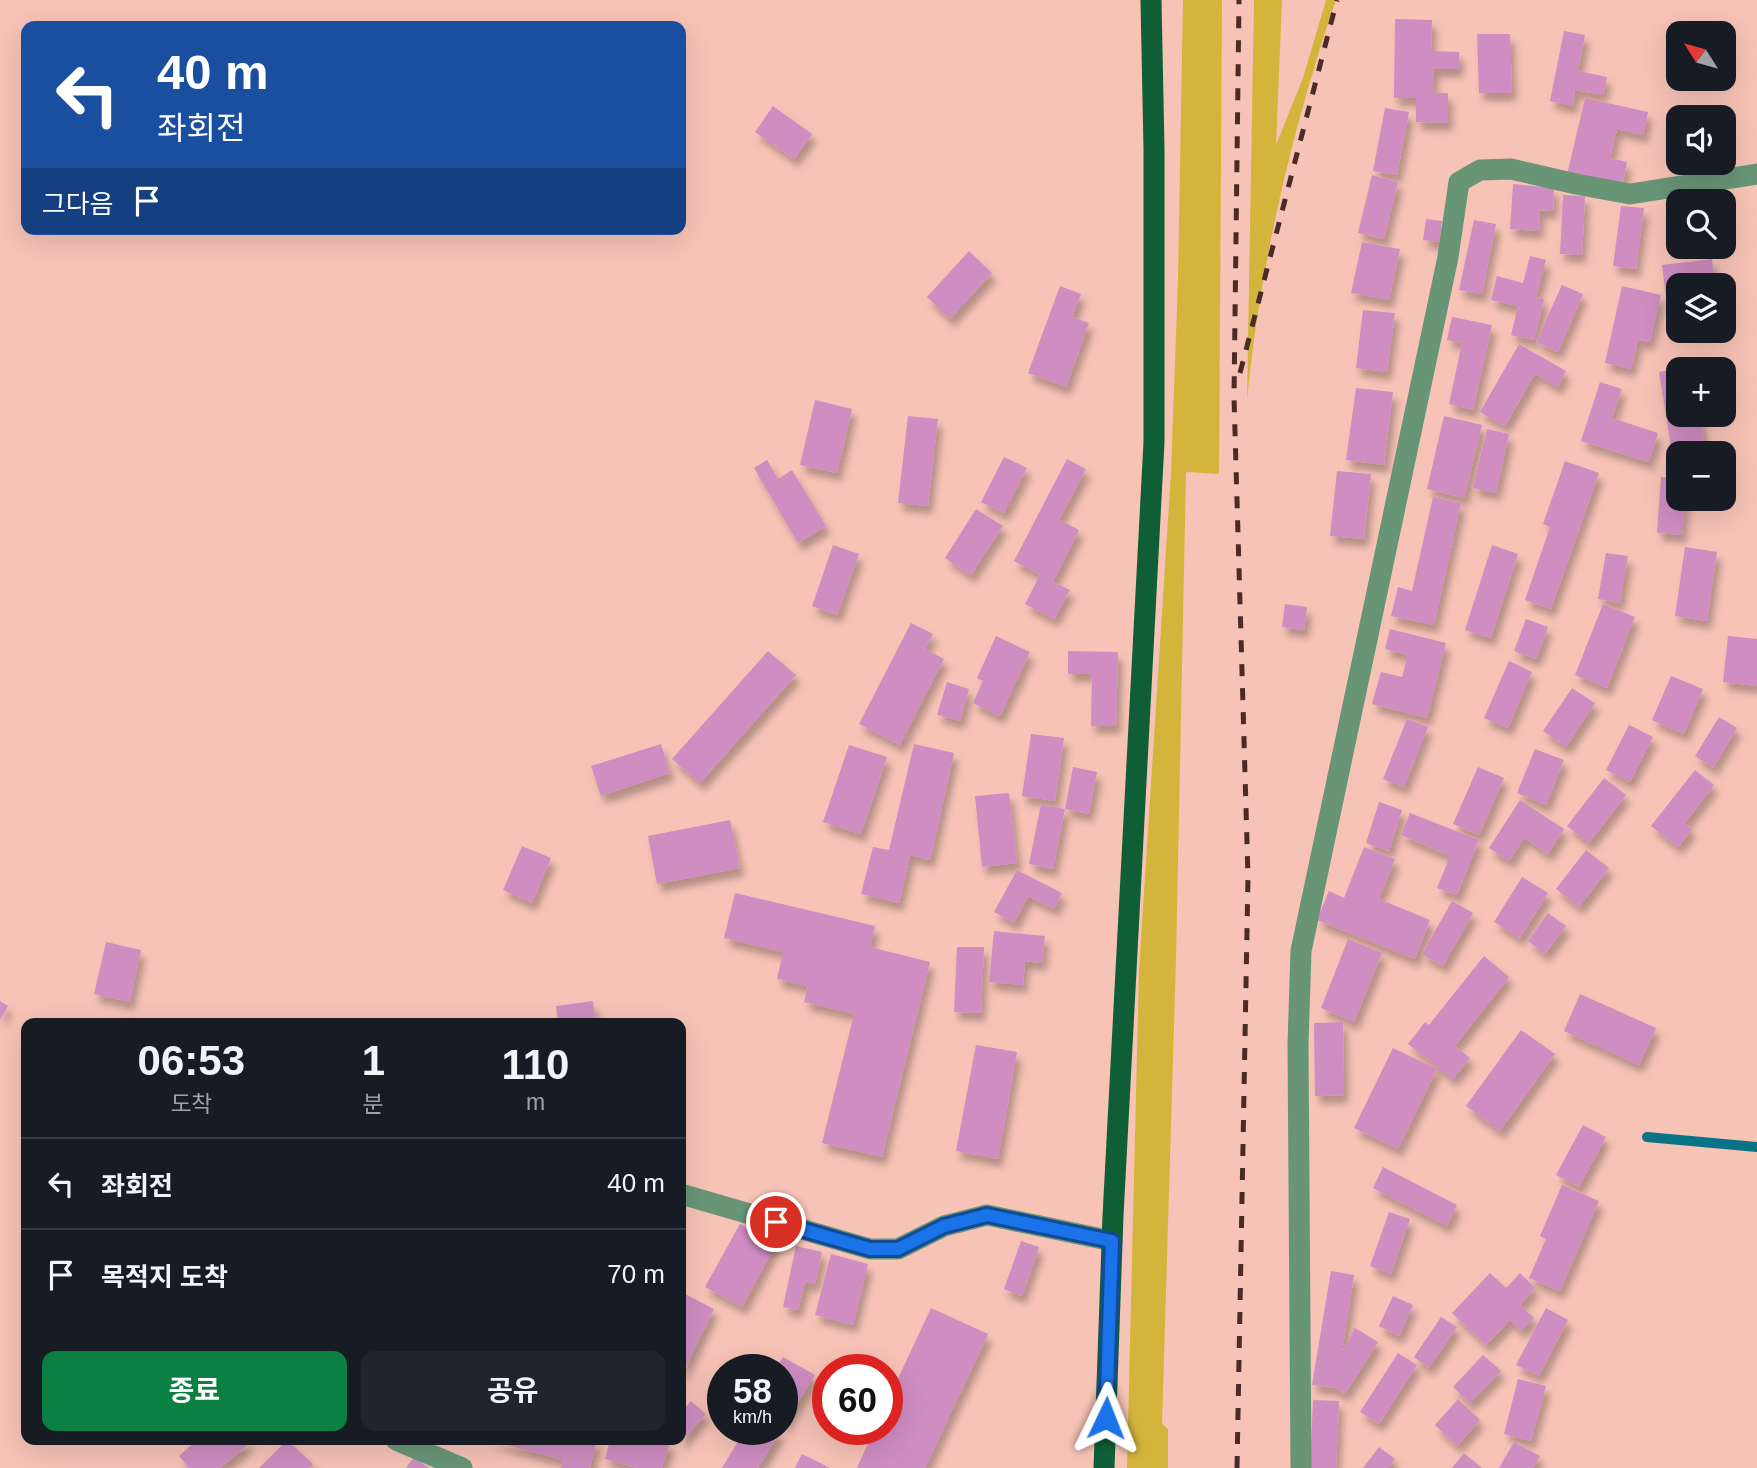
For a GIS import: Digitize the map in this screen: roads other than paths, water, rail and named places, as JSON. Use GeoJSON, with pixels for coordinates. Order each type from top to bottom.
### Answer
{"type":"FeatureCollection","features":[{"type":"Feature","properties":{"kind":"main road"},"geometry":{"type":"LineString","coordinates":[[1104,1468],[1112,1241],[1154,442],[1151,0]]}},
{"type":"Feature","properties":{"kind":"street"},"geometry":{"type":"LineString","coordinates":[[1301,1468],[1298,1044],[1301,951],[1448,257],[1459,182],[1480,170],[1511,169],[1630,194],[1757,174]]}},
{"type":"Feature","properties":{"kind":"street"},"geometry":{"type":"LineString","coordinates":[[686,1195],[870,1249],[898,1249],[944,1226],[987,1215],[1112,1241]]}},
{"type":"Feature","properties":{"kind":"street"},"geometry":{"type":"LineString","coordinates":[[408,1445],[462,1468]]}},
{"type":"Feature","properties":{"kind":"waterway"},"geometry":{"type":"LineString","coordinates":[[1647,1137],[1757,1147]]}},
{"type":"Feature","properties":{"kind":"railway"},"geometry":{"type":"LineString","coordinates":[[1237,1468],[1248,877],[1234,397],[1239,0]]}},
{"type":"Feature","properties":{"kind":"railway"},"geometry":{"type":"LineString","coordinates":[[1240,373],[1337,0]]}}]}
